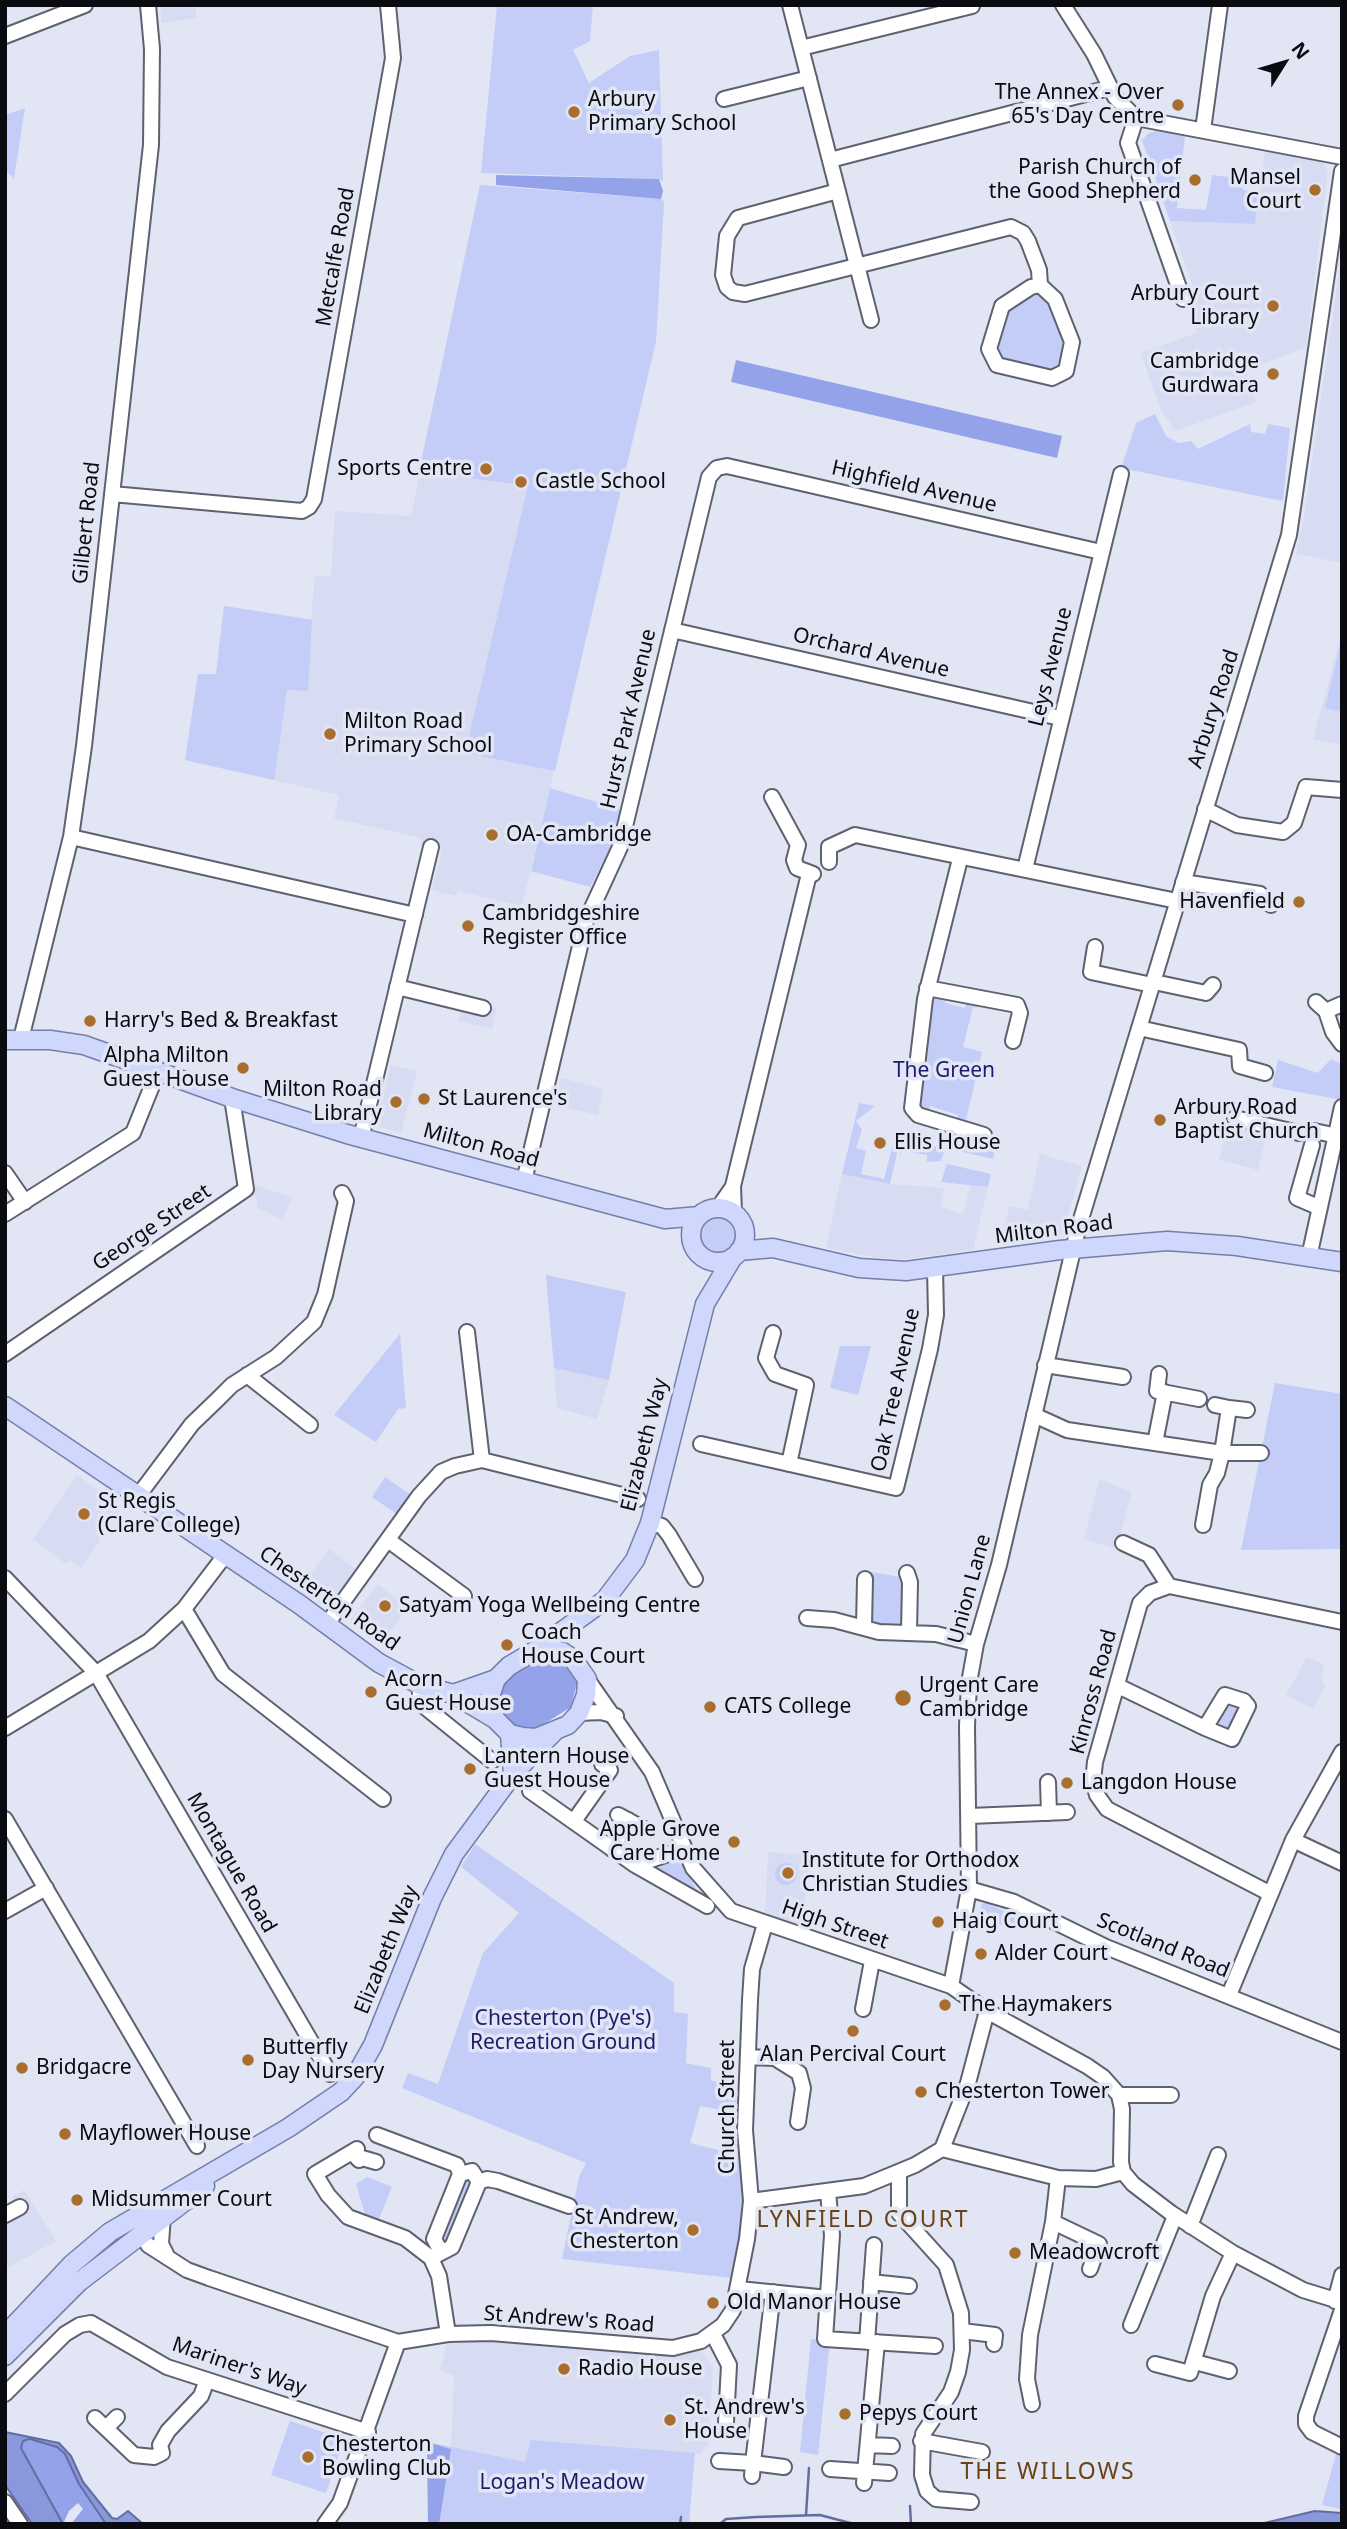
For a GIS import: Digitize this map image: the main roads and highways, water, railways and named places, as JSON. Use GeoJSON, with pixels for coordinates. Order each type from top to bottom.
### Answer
{"type":"FeatureCollection","features":[{"type":"Feature","properties":{"kind":"main road","name":"Milton Road"},"geometry":{"type":"LineString","coordinates":[[13,1040],[85,1045],[232,1098],[361,1138],[665,1219],[699,1216]]}},
{"type":"Feature","properties":{"kind":"main road"},"geometry":{"type":"LineString","coordinates":[[699,1216],[732,1216],[744,1243],[736,1254],[720,1262],[701,1256],[691,1239],[692,1228],[699,1216]]}},
{"type":"Feature","properties":{"kind":"main road","name":"Milton Road"},"geometry":{"type":"LineString","coordinates":[[732,1216],[774,1248]]}},
{"type":"Feature","properties":{"kind":"main road","name":"Milton Road"},"geometry":{"type":"LineString","coordinates":[[665,1219],[691,1239]]}},
{"type":"Feature","properties":{"kind":"main road","name":"Milton Road"},"geometry":{"type":"LineString","coordinates":[[736,1254],[774,1248],[875,1270],[935,1268],[1072,1249],[1147,1242],[1210,1243],[1342,1262]]}},
{"type":"Feature","properties":{"kind":"main road","name":"Elizabeth Way"},"geometry":{"type":"LineString","coordinates":[[705,1304],[736,1254]]}},
{"type":"Feature","properties":{"kind":"main road","name":"Elizabeth Way"},"geometry":{"type":"LineString","coordinates":[[536,1650],[583,1619],[620,1583],[635,1560],[650,1523],[705,1304],[706,1276],[701,1256]]}},
{"type":"Feature","properties":{"kind":"main road","name":"Chesterton Road"},"geometry":{"type":"LineString","coordinates":[[5,1406],[226,1554],[379,1663],[420,1685],[453,1694],[495,1719]]}},
{"type":"Feature","properties":{"kind":"main road"},"geometry":{"type":"LineString","coordinates":[[573,1659],[583,1619]]}},
{"type":"Feature","properties":{"kind":"main road"},"geometry":{"type":"LineString","coordinates":[[453,1694],[496,1679],[521,1656],[536,1650],[563,1652],[573,1659],[587,1679],[579,1713],[568,1725],[536,1738],[510,1734],[495,1719],[490,1697],[496,1679]]}},
{"type":"Feature","properties":{"kind":"main road","name":"Elizabeth Way"},"geometry":{"type":"LineString","coordinates":[[5,2335],[163,2215],[341,2092],[355,2077],[373,2045],[444,1873],[513,1774],[554,1732]]}},
{"type":"Feature","properties":{"kind":"main road"},"geometry":{"type":"LineString","coordinates":[[510,1734],[513,1774]]}},
{"type":"Feature","properties":{"kind":"main road","name":"Elizabeth Way"},"geometry":{"type":"LineString","coordinates":[[5,2356],[49,2299],[110,2232],[288,2128]]}},
{"type":"Feature","properties":{"kind":"waterway"},"geometry":{"type":"LineString","coordinates":[[806,2515],[809,2468]]}},
{"type":"Feature","properties":{"kind":"waterway"},"geometry":{"type":"LineString","coordinates":[[910,2506],[911,2524]]}},
{"type":"Feature","properties":{"kind":"waterway"},"geometry":{"type":"LineString","coordinates":[[720,2524],[726,2519],[820,2515],[854,2524]]}},
{"type":"Feature","properties":{"kind":"waterway"},"geometry":{"type":"LineString","coordinates":[[680,2524],[681,2517]]}},
{"type":"Feature","properties":{"kind":"place","name":"The Annex - Over 65's Day Centre"},"geometry":{"type":"Point","coordinates":[1178,105]}},
{"type":"Feature","properties":{"kind":"place","name":"Arbury Primary School"},"geometry":{"type":"Point","coordinates":[574,112]}},
{"type":"Feature","properties":{"kind":"place","name":"Parish Church of the Good Shepherd"},"geometry":{"type":"Point","coordinates":[1195,180]}},
{"type":"Feature","properties":{"kind":"place","name":"Mansel Court"},"geometry":{"type":"Point","coordinates":[1315,190]}},
{"type":"Feature","properties":{"kind":"place","name":"Arbury Court Library"},"geometry":{"type":"Point","coordinates":[1273,306]}},
{"type":"Feature","properties":{"kind":"place","name":"Cambridge Gurdwara"},"geometry":{"type":"Point","coordinates":[1273,374]}},
{"type":"Feature","properties":{"kind":"place","name":"Sports Centre"},"geometry":{"type":"Point","coordinates":[486,469]}},
{"type":"Feature","properties":{"kind":"place","name":"Castle School"},"geometry":{"type":"Point","coordinates":[521,482]}},
{"type":"Feature","properties":{"kind":"place","name":"Milton Road Primary School"},"geometry":{"type":"Point","coordinates":[330,734]}},
{"type":"Feature","properties":{"kind":"place","name":"OA-Cambridge"},"geometry":{"type":"Point","coordinates":[492,835]}},
{"type":"Feature","properties":{"kind":"place","name":"Havenfield"},"geometry":{"type":"Point","coordinates":[1299,902]}},
{"type":"Feature","properties":{"kind":"place","name":"Cambridgeshire Register Office"},"geometry":{"type":"Point","coordinates":[468,926]}},
{"type":"Feature","properties":{"kind":"place","name":"Harry's Bed & Breakfast"},"geometry":{"type":"Point","coordinates":[90,1021]}},
{"type":"Feature","properties":{"kind":"place","name":"Alpha Milton Guest House"},"geometry":{"type":"Point","coordinates":[243,1068]}},
{"type":"Feature","properties":{"kind":"place","name":"St Laurence's"},"geometry":{"type":"Point","coordinates":[424,1099]}},
{"type":"Feature","properties":{"kind":"place","name":"Milton Road Library"},"geometry":{"type":"Point","coordinates":[396,1102]}},
{"type":"Feature","properties":{"kind":"place","name":"Arbury Road Baptist Church"},"geometry":{"type":"Point","coordinates":[1160,1120]}},
{"type":"Feature","properties":{"kind":"place","name":"Ellis House"},"geometry":{"type":"Point","coordinates":[880,1143]}},
{"type":"Feature","properties":{"kind":"place","name":"St Regis (Clare College)"},"geometry":{"type":"Point","coordinates":[84,1514]}},
{"type":"Feature","properties":{"kind":"place","name":"Satyam Yoga Wellbeing Centre"},"geometry":{"type":"Point","coordinates":[385,1606]}},
{"type":"Feature","properties":{"kind":"place","name":"Coach House Court"},"geometry":{"type":"Point","coordinates":[507,1645]}},
{"type":"Feature","properties":{"kind":"place","name":"Acorn Guest House"},"geometry":{"type":"Point","coordinates":[371,1692]}},
{"type":"Feature","properties":{"kind":"place","name":"Urgent Care Cambridge"},"geometry":{"type":"Point","coordinates":[903,1698]}},
{"type":"Feature","properties":{"kind":"place","name":"CATS College"},"geometry":{"type":"Point","coordinates":[710,1707]}},
{"type":"Feature","properties":{"kind":"place","name":"Lantern House Guest House"},"geometry":{"type":"Point","coordinates":[470,1769]}},
{"type":"Feature","properties":{"kind":"place","name":"Langdon House"},"geometry":{"type":"Point","coordinates":[1067,1783]}},
{"type":"Feature","properties":{"kind":"place","name":"Apple Grove Care Home"},"geometry":{"type":"Point","coordinates":[734,1842]}},
{"type":"Feature","properties":{"kind":"place","name":"Institute for Orthodox Christian Studies"},"geometry":{"type":"Point","coordinates":[788,1873]}},
{"type":"Feature","properties":{"kind":"place","name":"Haig Court"},"geometry":{"type":"Point","coordinates":[938,1922]}},
{"type":"Feature","properties":{"kind":"place","name":"Alder Court"},"geometry":{"type":"Point","coordinates":[981,1954]}},
{"type":"Feature","properties":{"kind":"place","name":"The Haymakers"},"geometry":{"type":"Point","coordinates":[945,2005]}},
{"type":"Feature","properties":{"kind":"place","name":"Alan Percival Court"},"geometry":{"type":"Point","coordinates":[853,2031]}},
{"type":"Feature","properties":{"kind":"place","name":"Butterfly Day Nursery"},"geometry":{"type":"Point","coordinates":[248,2060]}},
{"type":"Feature","properties":{"kind":"place","name":"Bridgacre"},"geometry":{"type":"Point","coordinates":[22,2068]}},
{"type":"Feature","properties":{"kind":"place","name":"Chesterton Tower"},"geometry":{"type":"Point","coordinates":[921,2092]}},
{"type":"Feature","properties":{"kind":"place","name":"Mayflower House"},"geometry":{"type":"Point","coordinates":[65,2134]}},
{"type":"Feature","properties":{"kind":"place","name":"Midsummer Court"},"geometry":{"type":"Point","coordinates":[77,2200]}},
{"type":"Feature","properties":{"kind":"place","name":"St Andrew, Chesterton"},"geometry":{"type":"Point","coordinates":[693,2230]}},
{"type":"Feature","properties":{"kind":"place","name":"Meadowcroft"},"geometry":{"type":"Point","coordinates":[1015,2253]}},
{"type":"Feature","properties":{"kind":"place","name":"Old Manor House"},"geometry":{"type":"Point","coordinates":[713,2303]}},
{"type":"Feature","properties":{"kind":"place","name":"Radio House"},"geometry":{"type":"Point","coordinates":[564,2369]}},
{"type":"Feature","properties":{"kind":"place","name":"Pepys Court"},"geometry":{"type":"Point","coordinates":[845,2414]}},
{"type":"Feature","properties":{"kind":"place","name":"St. Andrew's House"},"geometry":{"type":"Point","coordinates":[670,2420]}},
{"type":"Feature","properties":{"kind":"place","name":"Chesterton Bowling Club"},"geometry":{"type":"Point","coordinates":[308,2457]}},
{"type":"Feature","properties":{"kind":"district","name":"LYNFIELD COURT"},"geometry":{"type":"Point","coordinates":[863,2220]}},
{"type":"Feature","properties":{"kind":"district","name":"THE WILLOWS"},"geometry":{"type":"Point","coordinates":[1048,2472]}},
{"type":"Feature","properties":{"kind":"park label","name":"The Green"},"geometry":{"type":"Point","coordinates":[944,1071]}},
{"type":"Feature","properties":{"kind":"park label","name":"Chesterton (Pye's) Recreation Ground"},"geometry":{"type":"Point","coordinates":[563,2031]}},
{"type":"Feature","properties":{"kind":"park label","name":"Logan's Meadow"},"geometry":{"type":"Point","coordinates":[562,2483]}}]}
